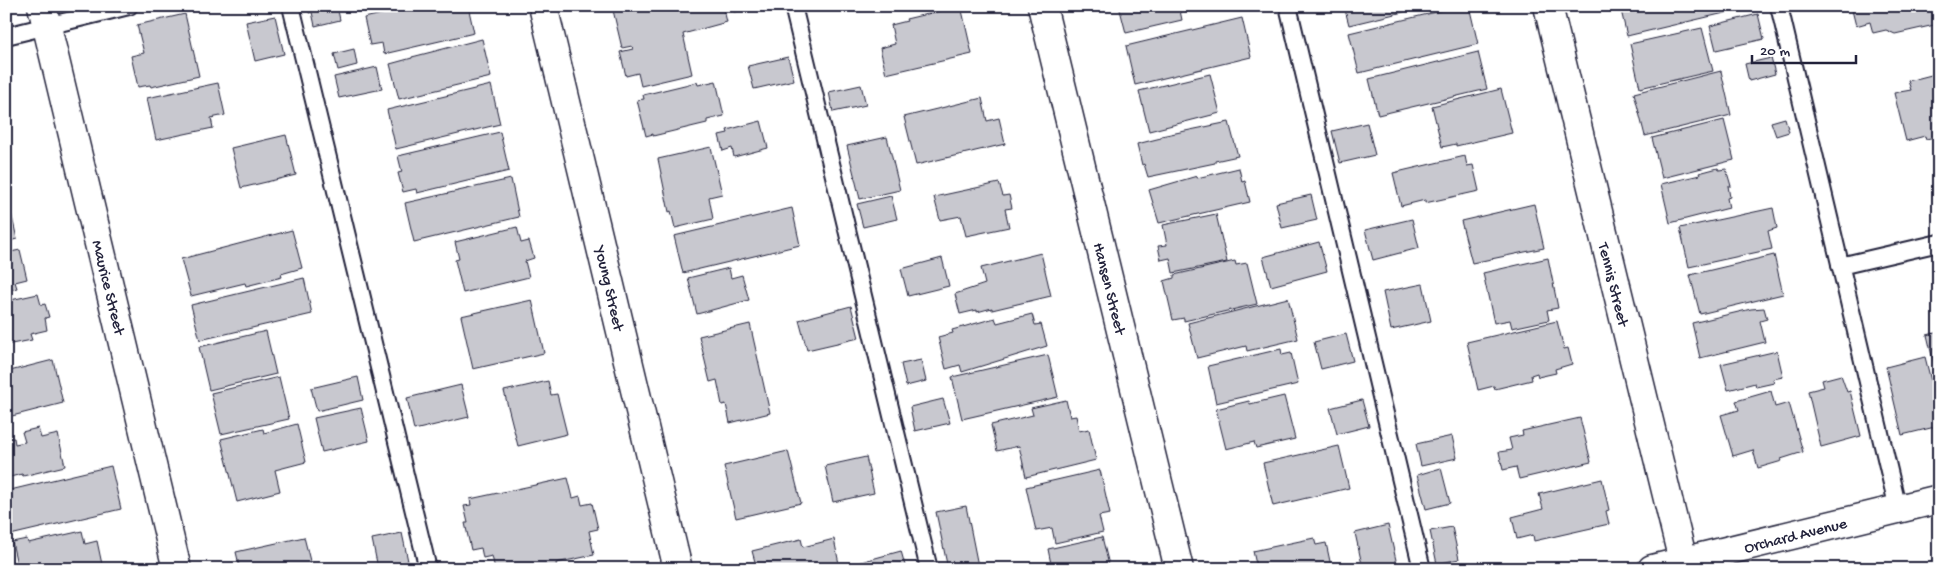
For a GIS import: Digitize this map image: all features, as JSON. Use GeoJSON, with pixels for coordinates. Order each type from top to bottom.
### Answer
{"type":"FeatureCollection","features":[{"type":"Feature","properties":{"kind":"street","name":"Young Street"},"geometry":{"type":"LineString","coordinates":[[543,6],[678,569]]}},
{"type":"Feature","properties":{"kind":"street","name":"Hansen Street"},"geometry":{"type":"LineString","coordinates":[[1042,6],[1179,569]]}},
{"type":"Feature","properties":{"kind":"street","name":"Tennis Street"},"geometry":{"type":"LineString","coordinates":[[1548,6],[1683,561]]}},
{"type":"Feature","properties":{"kind":"street","name":"Maurice Street"},"geometry":{"type":"LineString","coordinates":[[44,16],[177,569]]}},
{"type":"Feature","properties":{"kind":"street","name":"Orchard Avenue"},"geometry":{"type":"LineString","coordinates":[[1652,569],[1939,499]]}},
{"type":"Feature","properties":{"kind":"lane"},"geometry":{"type":"LineString","coordinates":[[6,36],[44,16],[129,6]]}},
{"type":"Feature","properties":{"kind":"lane"},"geometry":{"type":"LineString","coordinates":[[292,6],[428,569]]}},
{"type":"Feature","properties":{"kind":"lane"},"geometry":{"type":"LineString","coordinates":[[793,6],[929,569]]}},
{"type":"Feature","properties":{"kind":"lane"},"geometry":{"type":"LineString","coordinates":[[1288,6],[1422,569]]}},
{"type":"Feature","properties":{"kind":"lane"},"geometry":{"type":"LineString","coordinates":[[1779,6],[1898,509]]}},
{"type":"Feature","properties":{"kind":"lane"},"geometry":{"type":"LineString","coordinates":[[1840,266],[1939,242]]}},
{"type":"Feature","properties":{"kind":"building"},"geometry":{"type":"Polygon","coordinates":[[[307,6],[337,6],[340,20],[315,26],[312,12],[309,13],[307,6]]]}},
{"type":"Feature","properties":{"kind":"building"},"geometry":{"type":"Polygon","coordinates":[[[417,6],[468,6],[474,33],[384,54],[382,43],[370,45],[364,18],[417,6]]]}},
{"type":"Feature","properties":{"kind":"building"},"geometry":{"type":"Polygon","coordinates":[[[612,6],[723,6],[727,22],[683,34],[692,74],[641,86],[638,73],[626,76],[620,52],[633,49],[632,46],[622,48],[612,6]]]}},
{"type":"Feature","properties":{"kind":"building"},"geometry":{"type":"Polygon","coordinates":[[[733,6],[758,6],[734,12],[733,6]]]}},
{"type":"Feature","properties":{"kind":"building"},"geometry":{"type":"Polygon","coordinates":[[[961,6],[972,54],[886,74],[880,48],[895,44],[891,25],[907,21],[906,19],[961,6]]]}},
{"type":"Feature","properties":{"kind":"building"},"geometry":{"type":"Polygon","coordinates":[[[1119,6],[1179,6],[1182,20],[1126,33],[1119,6]]]}},
{"type":"Feature","properties":{"kind":"building"},"geometry":{"type":"Polygon","coordinates":[[[1344,6],[1428,6],[1349,25],[1344,6]]]}},
{"type":"Feature","properties":{"kind":"building"},"geometry":{"type":"Polygon","coordinates":[[[1461,6],[1469,6],[1478,44],[1359,73],[1349,33],[1461,6]]]}},
{"type":"Feature","properties":{"kind":"building"},"geometry":{"type":"Polygon","coordinates":[[[1620,6],[1732,6],[1733,11],[1627,36],[1620,6]]]}},
{"type":"Feature","properties":{"kind":"building"},"geometry":{"type":"Polygon","coordinates":[[[1851,6],[1939,6],[1939,24],[1895,34],[1886,30],[1873,33],[1870,22],[1856,26],[1851,6]]]}},
{"type":"Feature","properties":{"kind":"building"},"geometry":{"type":"Polygon","coordinates":[[[185,14],[199,76],[151,87],[150,85],[138,87],[131,56],[144,53],[137,25],[185,14]]]}},
{"type":"Feature","properties":{"kind":"building"},"geometry":{"type":"Polygon","coordinates":[[[1758,14],[1764,39],[1716,50],[1710,26],[1758,14]]]}},
{"type":"Feature","properties":{"kind":"building"},"geometry":{"type":"Polygon","coordinates":[[[275,16],[284,54],[255,61],[246,22],[275,16]]]}},
{"type":"Feature","properties":{"kind":"building"},"geometry":{"type":"Polygon","coordinates":[[[1242,18],[1251,57],[1135,85],[1126,46],[1242,18]]]}},
{"type":"Feature","properties":{"kind":"building"},"geometry":{"type":"Polygon","coordinates":[[[1702,28],[1713,71],[1640,88],[1630,44],[1702,28]]]}},
{"type":"Feature","properties":{"kind":"building"},"geometry":{"type":"Polygon","coordinates":[[[482,39],[491,77],[399,99],[390,64],[482,39]]]}},
{"type":"Feature","properties":{"kind":"building"},"geometry":{"type":"Polygon","coordinates":[[[354,49],[357,65],[338,70],[334,54],[354,49]]]}},
{"type":"Feature","properties":{"kind":"building"},"geometry":{"type":"Polygon","coordinates":[[[1478,52],[1487,89],[1378,115],[1369,79],[1478,52]]]}},
{"type":"Feature","properties":{"kind":"building"},"geometry":{"type":"Polygon","coordinates":[[[788,57],[794,80],[754,89],[748,66],[788,57]]]}},
{"type":"Feature","properties":{"kind":"building"},"geometry":{"type":"Polygon","coordinates":[[[1771,58],[1775,74],[1749,81],[1745,64],[1771,58]]]}},
{"type":"Feature","properties":{"kind":"building"},"geometry":{"type":"Polygon","coordinates":[[[377,67],[382,89],[339,98],[334,77],[377,67]]]}},
{"type":"Feature","properties":{"kind":"building"},"geometry":{"type":"Polygon","coordinates":[[[1721,71],[1731,115],[1645,136],[1634,93],[1721,71]]]}},
{"type":"Feature","properties":{"kind":"building"},"geometry":{"type":"Polygon","coordinates":[[[1939,73],[1939,136],[1926,139],[1925,136],[1906,141],[1894,93],[1911,90],[1908,81],[1939,73]]]}},
{"type":"Feature","properties":{"kind":"building"},"geometry":{"type":"Polygon","coordinates":[[[1210,74],[1220,113],[1149,131],[1139,91],[1210,74]]]}},
{"type":"Feature","properties":{"kind":"building"},"geometry":{"type":"Polygon","coordinates":[[[716,81],[724,116],[707,120],[707,123],[646,136],[637,100],[644,99],[643,95],[697,82],[698,85],[716,81]]]}},
{"type":"Feature","properties":{"kind":"building"},"geometry":{"type":"Polygon","coordinates":[[[218,83],[225,115],[211,118],[213,128],[156,140],[147,98],[218,83]]]}},
{"type":"Feature","properties":{"kind":"building"},"geometry":{"type":"Polygon","coordinates":[[[491,85],[500,124],[396,149],[387,110],[491,85]]]}},
{"type":"Feature","properties":{"kind":"building"},"geometry":{"type":"Polygon","coordinates":[[[861,85],[866,105],[833,112],[829,92],[861,85]]]}},
{"type":"Feature","properties":{"kind":"building"},"geometry":{"type":"Polygon","coordinates":[[[1501,89],[1512,133],[1456,146],[1456,144],[1442,147],[1432,106],[1501,89]]]}},
{"type":"Feature","properties":{"kind":"building"},"geometry":{"type":"Polygon","coordinates":[[[982,98],[987,121],[999,118],[1005,144],[916,165],[904,117],[982,98]]]}},
{"type":"Feature","properties":{"kind":"building"},"geometry":{"type":"Polygon","coordinates":[[[1785,118],[1789,132],[1776,136],[1771,122],[1785,118]]]}},
{"type":"Feature","properties":{"kind":"building"},"geometry":{"type":"Polygon","coordinates":[[[1724,120],[1734,160],[1662,178],[1652,138],[1724,120]]]}},
{"type":"Feature","properties":{"kind":"building"},"geometry":{"type":"Polygon","coordinates":[[[761,121],[768,148],[734,157],[732,148],[723,151],[719,135],[728,133],[727,130],[761,121]]]}},
{"type":"Feature","properties":{"kind":"building"},"geometry":{"type":"Polygon","coordinates":[[[1229,122],[1238,156],[1215,161],[1215,163],[1148,177],[1144,164],[1142,165],[1137,144],[1161,138],[1161,136],[1229,122]]]}},
{"type":"Feature","properties":{"kind":"building"},"geometry":{"type":"Polygon","coordinates":[[[1367,123],[1375,155],[1340,163],[1332,131],[1367,123]]]}},
{"type":"Feature","properties":{"kind":"building"},"geometry":{"type":"Polygon","coordinates":[[[500,132],[509,171],[417,193],[416,189],[403,192],[398,173],[402,172],[398,156],[500,132]]]}},
{"type":"Feature","properties":{"kind":"building"},"geometry":{"type":"Polygon","coordinates":[[[286,135],[296,175],[241,188],[231,148],[286,135]]]}},
{"type":"Feature","properties":{"kind":"building"},"geometry":{"type":"Polygon","coordinates":[[[887,137],[900,190],[860,199],[847,146],[887,137]]]}},
{"type":"Feature","properties":{"kind":"building"},"geometry":{"type":"Polygon","coordinates":[[[711,147],[722,194],[709,197],[713,219],[675,228],[671,211],[669,212],[658,159],[711,147]]]}},
{"type":"Feature","properties":{"kind":"building"},"geometry":{"type":"Polygon","coordinates":[[[1465,156],[1467,166],[1473,165],[1479,191],[1425,203],[1425,200],[1401,206],[1393,173],[1465,156]]]}},
{"type":"Feature","properties":{"kind":"building"},"geometry":{"type":"Polygon","coordinates":[[[1239,168],[1242,182],[1245,181],[1250,202],[1159,223],[1149,190],[1197,176],[1197,178],[1239,168]]]}},
{"type":"Feature","properties":{"kind":"building"},"geometry":{"type":"Polygon","coordinates":[[[1718,168],[1719,170],[1726,169],[1731,186],[1728,186],[1730,197],[1727,198],[1729,208],[1670,223],[1661,184],[1700,175],[1699,173],[1718,168]]]}},
{"type":"Feature","properties":{"kind":"building"},"geometry":{"type":"Polygon","coordinates":[[[511,179],[519,217],[414,242],[405,203],[511,179]]]}},
{"type":"Feature","properties":{"kind":"building"},"geometry":{"type":"Polygon","coordinates":[[[999,183],[1003,196],[1009,195],[1012,208],[1005,209],[1009,227],[966,236],[961,216],[940,220],[934,197],[999,183]]]}},
{"type":"Feature","properties":{"kind":"building"},"geometry":{"type":"Polygon","coordinates":[[[1311,195],[1317,220],[1282,228],[1276,203],[1311,195]]]}},
{"type":"Feature","properties":{"kind":"building"},"geometry":{"type":"Polygon","coordinates":[[[891,196],[897,219],[863,227],[857,204],[891,196]]]}},
{"type":"Feature","properties":{"kind":"building"},"geometry":{"type":"Polygon","coordinates":[[[1534,204],[1544,248],[1472,263],[1461,221],[1534,204]]]}},
{"type":"Feature","properties":{"kind":"building"},"geometry":{"type":"Polygon","coordinates":[[[10,208],[17,239],[6,242],[6,209],[10,208]]]}},
{"type":"Feature","properties":{"kind":"building"},"geometry":{"type":"Polygon","coordinates":[[[792,208],[800,245],[683,273],[674,236],[792,208]]]}},
{"type":"Feature","properties":{"kind":"building"},"geometry":{"type":"Polygon","coordinates":[[[1773,208],[1777,228],[1768,231],[1772,249],[1689,267],[1680,228],[1773,208]]]}},
{"type":"Feature","properties":{"kind":"building"},"geometry":{"type":"Polygon","coordinates":[[[1216,214],[1227,262],[1173,273],[1170,258],[1161,260],[1158,246],[1167,245],[1163,225],[1216,214]]]}},
{"type":"Feature","properties":{"kind":"building"},"geometry":{"type":"Polygon","coordinates":[[[1412,219],[1419,248],[1373,260],[1365,230],[1412,219]]]}},
{"type":"Feature","properties":{"kind":"building"},"geometry":{"type":"Polygon","coordinates":[[[517,227],[521,243],[529,241],[534,258],[525,261],[529,277],[463,293],[455,260],[459,259],[455,242],[517,227]]]}},
{"type":"Feature","properties":{"kind":"building"},"geometry":{"type":"Polygon","coordinates":[[[292,230],[302,268],[281,274],[282,277],[246,286],[245,283],[191,296],[181,259],[292,230]]]}},
{"type":"Feature","properties":{"kind":"building"},"geometry":{"type":"Polygon","coordinates":[[[1319,242],[1327,271],[1271,286],[1263,257],[1319,242]]]}},
{"type":"Feature","properties":{"kind":"building"},"geometry":{"type":"Polygon","coordinates":[[[20,250],[27,279],[15,282],[17,288],[6,291],[6,253],[20,250]]]}},
{"type":"Feature","properties":{"kind":"building"},"geometry":{"type":"Polygon","coordinates":[[[1041,253],[1051,296],[992,310],[992,308],[960,314],[955,294],[985,284],[981,268],[1041,253]]]}},
{"type":"Feature","properties":{"kind":"building"},"geometry":{"type":"Polygon","coordinates":[[[1774,255],[1783,294],[1700,314],[1690,275],[1774,255]]]}},
{"type":"Feature","properties":{"kind":"building"},"geometry":{"type":"Polygon","coordinates":[[[942,258],[949,286],[908,296],[901,269],[942,258]]]}},
{"type":"Feature","properties":{"kind":"building"},"geometry":{"type":"Polygon","coordinates":[[[1548,258],[1558,308],[1547,310],[1549,320],[1512,328],[1510,320],[1494,323],[1483,273],[1548,258]]]}},
{"type":"Feature","properties":{"kind":"building"},"geometry":{"type":"Polygon","coordinates":[[[1235,261],[1236,265],[1247,263],[1257,304],[1184,321],[1184,318],[1173,320],[1164,281],[1174,278],[1174,275],[1235,261]]]}},
{"type":"Feature","properties":{"kind":"building"},"geometry":{"type":"Polygon","coordinates":[[[729,268],[731,278],[742,275],[749,300],[697,314],[688,278],[729,268]]]}},
{"type":"Feature","properties":{"kind":"building"},"geometry":{"type":"Polygon","coordinates":[[[304,278],[312,314],[200,340],[191,305],[304,278]]]}},
{"type":"Feature","properties":{"kind":"building"},"geometry":{"type":"Polygon","coordinates":[[[1423,284],[1431,321],[1391,330],[1383,292],[1423,284]]]}},
{"type":"Feature","properties":{"kind":"building"},"geometry":{"type":"Polygon","coordinates":[[[38,294],[41,305],[45,304],[49,317],[45,318],[47,330],[30,334],[32,340],[6,345],[6,301],[38,294]]]}},
{"type":"Feature","properties":{"kind":"building"},"geometry":{"type":"Polygon","coordinates":[[[1288,298],[1298,339],[1247,351],[1246,346],[1197,358],[1188,323],[1288,298]]]}},
{"type":"Feature","properties":{"kind":"building"},"geometry":{"type":"Polygon","coordinates":[[[532,300],[544,353],[473,369],[461,316],[532,300]]]}},
{"type":"Feature","properties":{"kind":"building"},"geometry":{"type":"Polygon","coordinates":[[[851,306],[859,338],[807,350],[799,320],[851,306]]]}},
{"type":"Feature","properties":{"kind":"building"},"geometry":{"type":"Polygon","coordinates":[[[1764,308],[1767,319],[1760,321],[1765,342],[1700,358],[1692,323],[1751,309],[1764,308]]]}},
{"type":"Feature","properties":{"kind":"building"},"geometry":{"type":"Polygon","coordinates":[[[1032,314],[1035,325],[1041,324],[1047,346],[962,372],[960,365],[946,369],[938,337],[953,333],[952,330],[995,318],[997,323],[1032,314]]]}},
{"type":"Feature","properties":{"kind":"building"},"geometry":{"type":"Polygon","coordinates":[[[1557,321],[1564,349],[1568,348],[1572,364],[1555,369],[1556,373],[1538,377],[1537,373],[1531,375],[1532,380],[1495,389],[1494,386],[1478,390],[1467,342],[1557,321]]]}},
{"type":"Feature","properties":{"kind":"building"},"geometry":{"type":"Polygon","coordinates":[[[750,324],[770,413],[730,423],[726,404],[722,405],[717,380],[710,382],[699,336],[750,324]]]}},
{"type":"Feature","properties":{"kind":"building"},"geometry":{"type":"Polygon","coordinates":[[[266,331],[276,374],[209,390],[199,347],[266,331]]]}},
{"type":"Feature","properties":{"kind":"building"},"geometry":{"type":"Polygon","coordinates":[[[1939,332],[1939,385],[1927,335],[1939,332]]]}},
{"type":"Feature","properties":{"kind":"building"},"geometry":{"type":"Polygon","coordinates":[[[1346,334],[1353,361],[1321,369],[1314,342],[1346,334]]]}},
{"type":"Feature","properties":{"kind":"building"},"geometry":{"type":"Polygon","coordinates":[[[1281,349],[1282,355],[1291,353],[1298,384],[1216,403],[1208,366],[1281,349]]]}},
{"type":"Feature","properties":{"kind":"building"},"geometry":{"type":"Polygon","coordinates":[[[1777,351],[1783,377],[1773,379],[1774,383],[1756,387],[1755,383],[1728,390],[1721,364],[1777,351]]]}},
{"type":"Feature","properties":{"kind":"building"},"geometry":{"type":"Polygon","coordinates":[[[1048,355],[1058,397],[962,419],[952,377],[1048,355]]]}},
{"type":"Feature","properties":{"kind":"building"},"geometry":{"type":"Polygon","coordinates":[[[1925,357],[1939,413],[1939,426],[1902,435],[1886,367],[1925,357]]]}},
{"type":"Feature","properties":{"kind":"building"},"geometry":{"type":"Polygon","coordinates":[[[53,360],[63,403],[12,416],[11,414],[6,415],[6,372],[53,360]]]}},
{"type":"Feature","properties":{"kind":"building"},"geometry":{"type":"Polygon","coordinates":[[[921,360],[926,381],[906,386],[901,364],[921,360]]]}},
{"type":"Feature","properties":{"kind":"building"},"geometry":{"type":"Polygon","coordinates":[[[1841,375],[1847,392],[1850,391],[1861,436],[1821,447],[1808,391],[1824,387],[1822,380],[1841,375]]]}},
{"type":"Feature","properties":{"kind":"building"},"geometry":{"type":"Polygon","coordinates":[[[279,377],[289,419],[221,434],[211,393],[279,377]]]}},
{"type":"Feature","properties":{"kind":"building"},"geometry":{"type":"Polygon","coordinates":[[[358,377],[363,400],[317,411],[311,388],[358,377]]]}},
{"type":"Feature","properties":{"kind":"building"},"geometry":{"type":"Polygon","coordinates":[[[548,381],[551,395],[557,394],[567,434],[518,446],[504,391],[548,381]]]}},
{"type":"Feature","properties":{"kind":"building"},"geometry":{"type":"Polygon","coordinates":[[[461,385],[469,417],[414,430],[407,398],[461,385]]]}},
{"type":"Feature","properties":{"kind":"building"},"geometry":{"type":"Polygon","coordinates":[[[1771,391],[1775,407],[1789,403],[1803,452],[1758,468],[1753,450],[1733,456],[1721,415],[1739,410],[1736,401],[1771,391]]]}},
{"type":"Feature","properties":{"kind":"building"},"geometry":{"type":"Polygon","coordinates":[[[1284,396],[1295,439],[1256,448],[1254,442],[1226,449],[1216,409],[1249,401],[1250,404],[1284,396]]]}},
{"type":"Feature","properties":{"kind":"building"},"geometry":{"type":"Polygon","coordinates":[[[943,399],[950,423],[915,431],[910,407],[943,399]]]}},
{"type":"Feature","properties":{"kind":"building"},"geometry":{"type":"Polygon","coordinates":[[[1066,400],[1070,417],[1076,416],[1079,431],[1089,429],[1096,460],[1026,477],[1019,446],[997,451],[991,425],[1033,415],[1031,408],[1066,400]]]}},
{"type":"Feature","properties":{"kind":"building"},"geometry":{"type":"Polygon","coordinates":[[[1362,400],[1369,426],[1337,434],[1330,408],[1362,400]]]}},
{"type":"Feature","properties":{"kind":"building"},"geometry":{"type":"Polygon","coordinates":[[[361,408],[369,441],[322,452],[314,418],[361,408]]]}},
{"type":"Feature","properties":{"kind":"building"},"geometry":{"type":"Polygon","coordinates":[[[1580,418],[1591,462],[1519,479],[1516,467],[1503,470],[1499,452],[1512,450],[1509,438],[1523,435],[1522,431],[1580,418]]]}},
{"type":"Feature","properties":{"kind":"building"},"geometry":{"type":"Polygon","coordinates":[[[297,424],[306,462],[275,470],[280,491],[237,502],[221,439],[263,429],[264,433],[297,424]]]}},
{"type":"Feature","properties":{"kind":"building"},"geometry":{"type":"Polygon","coordinates":[[[38,428],[41,438],[58,434],[65,466],[6,478],[6,439],[14,438],[15,444],[25,442],[22,432],[38,428]]]}},
{"type":"Feature","properties":{"kind":"building"},"geometry":{"type":"Polygon","coordinates":[[[1452,436],[1457,458],[1421,466],[1416,444],[1452,436]]]}},
{"type":"Feature","properties":{"kind":"building"},"geometry":{"type":"Polygon","coordinates":[[[1339,446],[1349,488],[1273,506],[1263,463],[1339,446]]]}},
{"type":"Feature","properties":{"kind":"building"},"geometry":{"type":"Polygon","coordinates":[[[788,451],[801,503],[736,518],[724,466],[788,451]]]}},
{"type":"Feature","properties":{"kind":"building"},"geometry":{"type":"Polygon","coordinates":[[[866,457],[874,493],[833,502],[825,466],[866,457]]]}},
{"type":"Feature","properties":{"kind":"building"},"geometry":{"type":"Polygon","coordinates":[[[111,466],[121,509],[6,536],[6,491],[111,466]]]}},
{"type":"Feature","properties":{"kind":"building"},"geometry":{"type":"Polygon","coordinates":[[[1441,468],[1450,503],[1426,509],[1417,475],[1441,468]]]}},
{"type":"Feature","properties":{"kind":"building"},"geometry":{"type":"Polygon","coordinates":[[[1100,470],[1110,514],[1099,516],[1103,532],[1055,543],[1052,528],[1036,531],[1026,487],[1100,470]]]}},
{"type":"Feature","properties":{"kind":"building"},"geometry":{"type":"Polygon","coordinates":[[[568,478],[573,498],[580,496],[582,505],[592,503],[598,529],[589,531],[594,555],[556,563],[557,569],[541,569],[540,567],[531,569],[495,569],[492,556],[483,558],[481,548],[471,550],[465,523],[468,523],[464,506],[471,505],[470,499],[568,478]]]}},
{"type":"Feature","properties":{"kind":"building"},"geometry":{"type":"Polygon","coordinates":[[[1602,479],[1609,510],[1606,511],[1609,524],[1534,541],[1533,535],[1517,539],[1512,517],[1543,509],[1539,494],[1602,479]]]}},
{"type":"Feature","properties":{"kind":"building"},"geometry":{"type":"Polygon","coordinates":[[[966,506],[978,566],[948,569],[936,512],[966,506]]]}},
{"type":"Feature","properties":{"kind":"building"},"geometry":{"type":"Polygon","coordinates":[[[1388,525],[1398,569],[1363,569],[1355,533],[1388,525]]]}},
{"type":"Feature","properties":{"kind":"building"},"geometry":{"type":"Polygon","coordinates":[[[1452,527],[1459,559],[1437,564],[1430,531],[1452,527]]]}},
{"type":"Feature","properties":{"kind":"building"},"geometry":{"type":"Polygon","coordinates":[[[82,531],[85,544],[97,541],[103,569],[18,569],[12,542],[27,539],[28,543],[82,531]]]}},
{"type":"Feature","properties":{"kind":"building"},"geometry":{"type":"Polygon","coordinates":[[[402,533],[408,561],[378,568],[372,539],[402,533]]]}},
{"type":"Feature","properties":{"kind":"building"},"geometry":{"type":"Polygon","coordinates":[[[304,537],[312,569],[240,569],[236,552],[304,537]]]}},
{"type":"Feature","properties":{"kind":"building"},"geometry":{"type":"Polygon","coordinates":[[[1102,537],[1110,569],[1052,569],[1048,549],[1102,537]]]}},
{"type":"Feature","properties":{"kind":"building"},"geometry":{"type":"Polygon","coordinates":[[[1314,538],[1316,545],[1326,543],[1331,566],[1321,569],[1257,569],[1253,551],[1314,538]]]}},
{"type":"Feature","properties":{"kind":"building"},"geometry":{"type":"Polygon","coordinates":[[[801,539],[803,547],[834,539],[840,569],[757,569],[752,551],[801,539]]]}},
{"type":"Feature","properties":{"kind":"building"},"geometry":{"type":"Polygon","coordinates":[[[901,551],[906,569],[859,569],[857,563],[901,551]]]}}]}
